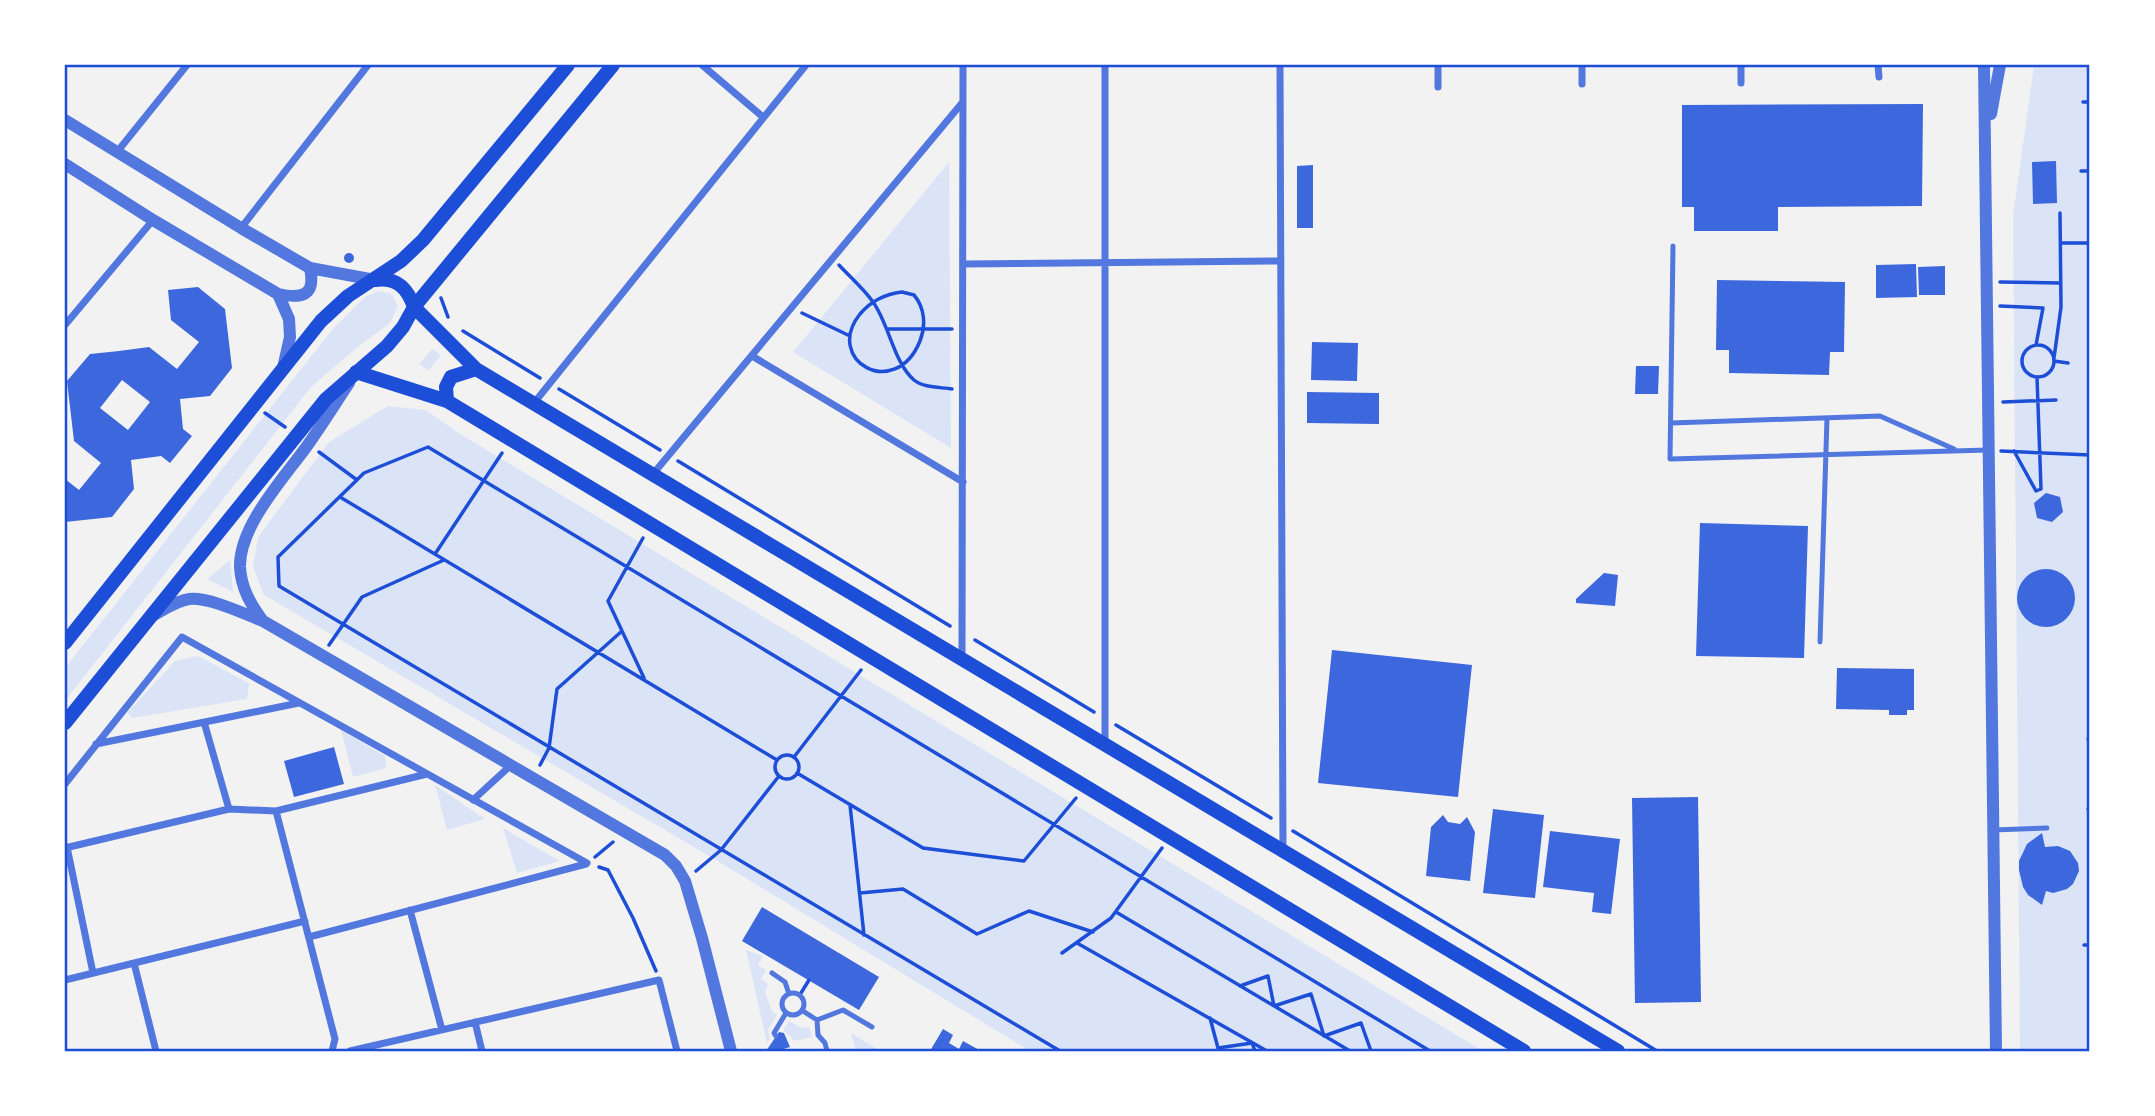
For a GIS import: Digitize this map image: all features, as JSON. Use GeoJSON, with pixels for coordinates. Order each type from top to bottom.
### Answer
{"type":"FeatureCollection","features":[{"type":"Feature","properties":{"kind":"main road"},"geometry":{"type":"LineString","coordinates":[[65,643],[321,321],[348,296],[401,261],[423,240],[568,65]]}},
{"type":"Feature","properties":{"kind":"main road"},"geometry":{"type":"LineString","coordinates":[[65,723],[147,619],[302,440],[326,399],[395,337],[414,307],[613,65]]}},
{"type":"Feature","properties":{"kind":"main road"},"geometry":{"type":"LineString","coordinates":[[375,280],[387,278],[397,281],[410,296],[414,307],[476,369],[1618,1051]]}},
{"type":"Feature","properties":{"kind":"main road"},"geometry":{"type":"LineString","coordinates":[[447,401],[446,387],[451,377],[476,369]]}},
{"type":"Feature","properties":{"kind":"main road"},"geometry":{"type":"LineString","coordinates":[[356,372],[447,401],[1524,1051]]}},
{"type":"Feature","properties":{"kind":"street"},"geometry":{"type":"LineString","coordinates":[[117,152],[187,65]]}},
{"type":"Feature","properties":{"kind":"street"},"geometry":{"type":"LineString","coordinates":[[240,228],[368,65]]}},
{"type":"Feature","properties":{"kind":"street"},"geometry":{"type":"LineString","coordinates":[[702,65],[763,117]]}},
{"type":"Feature","properties":{"kind":"street"},"geometry":{"type":"LineString","coordinates":[[534,403],[806,65]]}},
{"type":"Feature","properties":{"kind":"street"},"geometry":{"type":"LineString","coordinates":[[962,65],[962,660]]}},
{"type":"Feature","properties":{"kind":"street"},"geometry":{"type":"LineString","coordinates":[[1105,65],[1105,745]]}},
{"type":"Feature","properties":{"kind":"street"},"geometry":{"type":"LineString","coordinates":[[1280,65],[1283,851]]}},
{"type":"Feature","properties":{"kind":"street"},"geometry":{"type":"LineString","coordinates":[[1438,65],[1438,87]]}},
{"type":"Feature","properties":{"kind":"street"},"geometry":{"type":"LineString","coordinates":[[1582,65],[1582,84]]}},
{"type":"Feature","properties":{"kind":"street"},"geometry":{"type":"LineString","coordinates":[[1741,65],[1741,83]]}},
{"type":"Feature","properties":{"kind":"street"},"geometry":{"type":"LineString","coordinates":[[1878,65],[1879,77]]}},
{"type":"Feature","properties":{"kind":"street"},"geometry":{"type":"LineString","coordinates":[[1984,65],[1987,135],[1996,1051]]}},
{"type":"Feature","properties":{"kind":"street"},"geometry":{"type":"LineString","coordinates":[[1987,135],[2000,65]]}},
{"type":"Feature","properties":{"kind":"street"},"geometry":{"type":"LineString","coordinates":[[653,474],[963,103]]}},
{"type":"Feature","properties":{"kind":"street"},"geometry":{"type":"LineString","coordinates":[[65,120],[310,268],[375,280]]}},
{"type":"Feature","properties":{"kind":"street"},"geometry":{"type":"LineString","coordinates":[[65,164],[278,294],[294,297],[305,295],[312,278],[310,268]]}},
{"type":"Feature","properties":{"kind":"street"},"geometry":{"type":"LineString","coordinates":[[65,325],[153,220]]}},
{"type":"Feature","properties":{"kind":"street"},"geometry":{"type":"LineString","coordinates":[[963,264],[1281,261]]}},
{"type":"Feature","properties":{"kind":"street"},"geometry":{"type":"LineString","coordinates":[[278,294],[289,319],[290,337],[283,368]]}},
{"type":"Feature","properties":{"kind":"street"},"geometry":{"type":"LineString","coordinates":[[752,356],[963,482]]}},
{"type":"Feature","properties":{"kind":"street"},"geometry":{"type":"LineString","coordinates":[[263,621],[250,603],[242,584],[240,565],[247,534],[302,440]]}},
{"type":"Feature","properties":{"kind":"street"},"geometry":{"type":"LineString","coordinates":[[147,619],[172,604],[191,599],[263,621],[665,855],[685,881],[731,1051]]}},
{"type":"Feature","properties":{"kind":"street"},"geometry":{"type":"LineString","coordinates":[[65,784],[182,637],[587,863]]}},
{"type":"Feature","properties":{"kind":"street"},"geometry":{"type":"LineString","coordinates":[[96,744],[300,703]]}},
{"type":"Feature","properties":{"kind":"street"},"geometry":{"type":"LineString","coordinates":[[204,722],[229,809]]}},
{"type":"Feature","properties":{"kind":"street"},"geometry":{"type":"LineString","coordinates":[[473,800],[511,765]]}},
{"type":"Feature","properties":{"kind":"street"},"geometry":{"type":"LineString","coordinates":[[93,973],[66,848],[229,809],[276,811],[427,774]]}},
{"type":"Feature","properties":{"kind":"street"},"geometry":{"type":"LineString","coordinates":[[276,811],[335,1039],[332,1051]]}},
{"type":"Feature","properties":{"kind":"street"},"geometry":{"type":"LineString","coordinates":[[309,937],[587,863]]}},
{"type":"Feature","properties":{"kind":"street"},"geometry":{"type":"LineString","coordinates":[[410,910],[442,1030]]}},
{"type":"Feature","properties":{"kind":"street"},"geometry":{"type":"LineString","coordinates":[[65,980],[305,922]]}},
{"type":"Feature","properties":{"kind":"street"},"geometry":{"type":"LineString","coordinates":[[134,963],[156,1051]]}},
{"type":"Feature","properties":{"kind":"street"},"geometry":{"type":"LineString","coordinates":[[350,1051],[659,980],[677,1051]]}},
{"type":"Feature","properties":{"kind":"street"},"geometry":{"type":"LineString","coordinates":[[475,1022],[482,1051]]}},
{"type":"Feature","properties":{"kind":"lane"},"geometry":{"type":"LineString","coordinates":[[1673,246],[1670,459],[1988,450]]}},
{"type":"Feature","properties":{"kind":"lane"},"geometry":{"type":"LineString","coordinates":[[1671,423],[1880,416],[1957,450]]}},
{"type":"Feature","properties":{"kind":"lane"},"geometry":{"type":"LineString","coordinates":[[1820,642],[1827,418]]}},
{"type":"Feature","properties":{"kind":"lane"},"geometry":{"type":"LineString","coordinates":[[1993,830],[2047,828]]}},
{"type":"Feature","properties":{"kind":"lane"},"geometry":{"type":"LineString","coordinates":[[772,974],[785,982],[789,994]]}},
{"type":"Feature","properties":{"kind":"lane"},"geometry":{"type":"LineString","coordinates":[[789,994],[800,994],[805,1004],[803,1011],[793,1016],[786,1013],[782,1003],[789,994]]}},
{"type":"Feature","properties":{"kind":"lane"},"geometry":{"type":"LineString","coordinates":[[817,1020],[843,1010],[872,1027]]}},
{"type":"Feature","properties":{"kind":"lane"},"geometry":{"type":"LineString","coordinates":[[803,1011],[817,1020]]}},
{"type":"Feature","properties":{"kind":"lane"},"geometry":{"type":"LineString","coordinates":[[776,1036],[774,1032],[786,1013]]}},
{"type":"Feature","properties":{"kind":"lane"},"geometry":{"type":"LineString","coordinates":[[817,1020],[818,1035],[825,1043],[827,1051]]}},
{"type":"Feature","properties":{"kind":"path"},"geometry":{"type":"LineString","coordinates":[[2083,102],[2090,102]]}},
{"type":"Feature","properties":{"kind":"path"},"geometry":{"type":"LineString","coordinates":[[2081,172],[2090,172]]}},
{"type":"Feature","properties":{"kind":"path"},"geometry":{"type":"LineString","coordinates":[[2060,213],[2059,320],[2054,359],[2048,374],[2037,377],[2026,372],[2022,362],[2026,351],[2036,345],[2047,348],[2054,359],[2068,363]]}},
{"type":"Feature","properties":{"kind":"path"},"geometry":{"type":"LineString","coordinates":[[2060,243],[2090,243]]}},
{"type":"Feature","properties":{"kind":"path"},"geometry":{"type":"LineString","coordinates":[[833,259],[873,302],[888,329],[902,366],[915,381],[928,386],[963,390]]}},
{"type":"Feature","properties":{"kind":"path"},"geometry":{"type":"LineString","coordinates":[[1987,282],[2060,284]]}},
{"type":"Feature","properties":{"kind":"path"},"geometry":{"type":"LineString","coordinates":[[894,293],[914,295],[922,306],[923,327],[919,345],[902,366],[886,372],[870,370],[863,367],[853,355],[850,336],[855,321],[873,302],[894,293]]}},
{"type":"Feature","properties":{"kind":"path"},"geometry":{"type":"LineString","coordinates":[[439,295],[450,324]]}},
{"type":"Feature","properties":{"kind":"path"},"geometry":{"type":"LineString","coordinates":[[1987,306],[2043,308],[2036,345]]}},
{"type":"Feature","properties":{"kind":"path"},"geometry":{"type":"LineString","coordinates":[[792,308],[850,336]]}},
{"type":"Feature","properties":{"kind":"path"},"geometry":{"type":"LineString","coordinates":[[888,329],[963,329]]}},
{"type":"Feature","properties":{"kind":"path"},"geometry":{"type":"LineString","coordinates":[[461,330],[1657,1051]]}},
{"type":"Feature","properties":{"kind":"path"},"geometry":{"type":"LineString","coordinates":[[2014,452],[2036,491],[2041,489],[2037,377]]}},
{"type":"Feature","properties":{"kind":"path"},"geometry":{"type":"LineString","coordinates":[[1988,403],[2056,400]]}},
{"type":"Feature","properties":{"kind":"path"},"geometry":{"type":"LineString","coordinates":[[254,404],[357,480]]}},
{"type":"Feature","properties":{"kind":"path"},"geometry":{"type":"LineString","coordinates":[[435,554],[511,440]]}},
{"type":"Feature","properties":{"kind":"path"},"geometry":{"type":"LineString","coordinates":[[1059,1051],[279,586],[278,557],[365,473],[428,447],[1430,1051]]}},
{"type":"Feature","properties":{"kind":"path"},"geometry":{"type":"LineString","coordinates":[[1988,450],[2090,455]]}},
{"type":"Feature","properties":{"kind":"path"},"geometry":{"type":"LineString","coordinates":[[340,497],[776,760]]}},
{"type":"Feature","properties":{"kind":"path"},"geometry":{"type":"LineString","coordinates":[[645,681],[608,601],[651,524]]}},
{"type":"Feature","properties":{"kind":"path"},"geometry":{"type":"LineString","coordinates":[[321,655],[362,597],[444,560]]}},
{"type":"Feature","properties":{"kind":"path"},"geometry":{"type":"LineString","coordinates":[[534,778],[549,748],[557,689],[622,631]]}},
{"type":"Feature","properties":{"kind":"path"},"geometry":{"type":"LineString","coordinates":[[794,757],[871,657]]}},
{"type":"Feature","properties":{"kind":"path"},"geometry":{"type":"LineString","coordinates":[[784,755],[794,757],[799,764],[797,773],[789,779],[779,776],[775,769],[776,760],[784,755]]}},
{"type":"Feature","properties":{"kind":"path"},"geometry":{"type":"LineString","coordinates":[[797,773],[923,848],[1024,861],[1085,786]]}},
{"type":"Feature","properties":{"kind":"path"},"geometry":{"type":"LineString","coordinates":[[685,881],[721,850],[779,776]]}},
{"type":"Feature","properties":{"kind":"path"},"geometry":{"type":"LineString","coordinates":[[850,805],[864,935]]}},
{"type":"Feature","properties":{"kind":"path"},"geometry":{"type":"LineString","coordinates":[[587,863],[626,832]]}},
{"type":"Feature","properties":{"kind":"path"},"geometry":{"type":"LineString","coordinates":[[1062,953],[1111,918],[1169,837]]}},
{"type":"Feature","properties":{"kind":"path"},"geometry":{"type":"LineString","coordinates":[[587,863],[608,870],[633,918],[659,980]]}},
{"type":"Feature","properties":{"kind":"path"},"geometry":{"type":"LineString","coordinates":[[860,893],[903,889],[977,934],[1029,911],[1093,932]]}},
{"type":"Feature","properties":{"kind":"path"},"geometry":{"type":"LineString","coordinates":[[1116,912],[1350,1051]]}},
{"type":"Feature","properties":{"kind":"path"},"geometry":{"type":"LineString","coordinates":[[1077,943],[1267,1051]]}},
{"type":"Feature","properties":{"kind":"path"},"geometry":{"type":"LineString","coordinates":[[2084,945],[2090,945]]}},
{"type":"Feature","properties":{"kind":"path"},"geometry":{"type":"LineString","coordinates":[[1240,986],[1268,976],[1274,1006]]}},
{"type":"Feature","properties":{"kind":"path"},"geometry":{"type":"LineString","coordinates":[[800,994],[809,980]]}},
{"type":"Feature","properties":{"kind":"path"},"geometry":{"type":"LineString","coordinates":[[1274,1006],[1311,994],[1324,1036]]}},
{"type":"Feature","properties":{"kind":"path"},"geometry":{"type":"LineString","coordinates":[[1324,1036],[1361,1023],[1368,1014]]}},
{"type":"Feature","properties":{"kind":"path"},"geometry":{"type":"LineString","coordinates":[[1210,1018],[1218,1050],[1252,1043]]}},
{"type":"Feature","properties":{"kind":"path"},"geometry":{"type":"LineString","coordinates":[[1361,1023],[1371,1051]]}},
{"type":"Feature","properties":{"kind":"path"},"geometry":{"type":"LineString","coordinates":[[1252,1043],[1255,1051]]}},
{"type":"Feature","properties":{"kind":"shaded area"},"geometry":{"type":"Polygon","coordinates":[[[2034,65],[2090,65],[2090,1051],[2020,1051],[2013,216],[2034,65]]]}},
{"type":"Feature","properties":{"kind":"shaded area"},"geometry":{"type":"Polygon","coordinates":[[[949,162],[951,448],[793,352],[949,162]]]}},
{"type":"Feature","properties":{"kind":"shaded area"},"geometry":{"type":"Polygon","coordinates":[[[378,291],[392,294],[398,306],[390,323],[311,387],[65,701],[65,668],[332,330],[365,297],[378,291]]]}},
{"type":"Feature","properties":{"kind":"shaded area"},"geometry":{"type":"Polygon","coordinates":[[[432,349],[441,355],[428,371],[419,364],[432,349]]]}},
{"type":"Feature","properties":{"kind":"shaded area"},"geometry":{"type":"Polygon","coordinates":[[[388,406],[426,410],[457,432],[1483,1051],[1030,1051],[716,860],[264,595],[253,567],[258,537],[329,442],[388,406]]]}},
{"type":"Feature","properties":{"kind":"shaded area"},"geometry":{"type":"Polygon","coordinates":[[[230,560],[233,592],[207,579],[230,560]]]}},
{"type":"Feature","properties":{"kind":"shaded area"},"geometry":{"type":"Polygon","coordinates":[[[198,656],[249,683],[247,699],[133,718],[127,713],[175,661],[198,656]]]}},
{"type":"Feature","properties":{"kind":"shaded area"},"geometry":{"type":"Polygon","coordinates":[[[341,730],[385,756],[386,768],[353,777],[341,730]]]}},
{"type":"Feature","properties":{"kind":"shaded area"},"geometry":{"type":"Polygon","coordinates":[[[435,785],[485,819],[447,830],[435,785]]]}},
{"type":"Feature","properties":{"kind":"shaded area"},"geometry":{"type":"Polygon","coordinates":[[[503,828],[560,861],[517,873],[503,828]]]}},
{"type":"Feature","properties":{"kind":"shaded area"},"geometry":{"type":"Polygon","coordinates":[[[746,950],[763,956],[758,965],[766,970],[761,979],[768,984],[765,992],[772,1011],[777,1015],[768,1030],[770,1039],[767,1044],[746,950]]]}},
{"type":"Feature","properties":{"kind":"shaded area"},"geometry":{"type":"Polygon","coordinates":[[[789,1021],[802,1028],[809,1026],[812,1037],[795,1041],[783,1030],[789,1021]]]}},
{"type":"Feature","properties":{"kind":"shaded area"},"geometry":{"type":"Polygon","coordinates":[[[851,1033],[880,1051],[856,1051],[851,1033]]]}},
{"type":"Feature","properties":{"kind":"building"},"geometry":{"type":"Polygon","coordinates":[[[1923,104],[1922,206],[1778,207],[1778,231],[1694,231],[1694,207],[1682,207],[1682,105],[1923,104]]]}},
{"type":"Feature","properties":{"kind":"building"},"geometry":{"type":"Polygon","coordinates":[[[2056,161],[2057,203],[2033,204],[2032,162],[2056,161]]]}},
{"type":"Feature","properties":{"kind":"building"},"geometry":{"type":"Polygon","coordinates":[[[1313,165],[1313,228],[1297,228],[1297,166],[1313,165]]]}},
{"type":"Feature","properties":{"kind":"building"},"geometry":{"type":"Polygon","coordinates":[[[349,253],[354,258],[349,263],[344,258],[349,253]]]}},
{"type":"Feature","properties":{"kind":"building"},"geometry":{"type":"Polygon","coordinates":[[[1916,264],[1917,297],[1876,298],[1876,265],[1916,264]]]}},
{"type":"Feature","properties":{"kind":"building"},"geometry":{"type":"Polygon","coordinates":[[[1945,266],[1945,295],[1919,295],[1918,267],[1945,266]]]}},
{"type":"Feature","properties":{"kind":"building"},"geometry":{"type":"Polygon","coordinates":[[[1717,280],[1845,282],[1844,352],[1830,352],[1829,375],[1729,373],[1729,350],[1716,350],[1717,280]]]}},
{"type":"Feature","properties":{"kind":"building"},"geometry":{"type":"Polygon","coordinates":[[[198,287],[225,309],[232,368],[210,396],[180,399],[183,429],[192,436],[170,463],[161,456],[131,460],[134,489],[112,517],[65,522],[65,479],[79,490],[101,463],[74,441],[67,381],[90,354],[149,347],[177,369],[199,342],[171,320],[168,290],[198,287]],[[122,380],[100,408],[128,430],[150,402],[122,380]]]}},
{"type":"Feature","properties":{"kind":"building"},"geometry":{"type":"Polygon","coordinates":[[[1312,342],[1358,343],[1357,381],[1311,380],[1312,342]]]}},
{"type":"Feature","properties":{"kind":"building"},"geometry":{"type":"Polygon","coordinates":[[[1636,366],[1659,366],[1658,394],[1635,394],[1636,366]]]}},
{"type":"Feature","properties":{"kind":"building"},"geometry":{"type":"Polygon","coordinates":[[[1307,392],[1379,393],[1379,424],[1307,423],[1307,392]]]}},
{"type":"Feature","properties":{"kind":"building"},"geometry":{"type":"Polygon","coordinates":[[[2046,493],[2060,497],[2063,512],[2052,522],[2037,518],[2034,503],[2046,493]]]}},
{"type":"Feature","properties":{"kind":"building"},"geometry":{"type":"Polygon","coordinates":[[[1700,523],[1808,526],[1804,658],[1696,656],[1700,523]]]}},
{"type":"Feature","properties":{"kind":"building"},"geometry":{"type":"Polygon","coordinates":[[[2046,569],[2057,571],[2070,582],[2075,598],[2073,609],[2062,622],[2046,627],[2035,625],[2022,614],[2017,598],[2019,587],[2030,574],[2046,569]]]}},
{"type":"Feature","properties":{"kind":"building"},"geometry":{"type":"Polygon","coordinates":[[[1604,573],[1618,575],[1615,606],[1576,603],[1576,599],[1604,573]]]}},
{"type":"Feature","properties":{"kind":"building"},"geometry":{"type":"Polygon","coordinates":[[[1332,650],[1472,665],[1458,797],[1318,783],[1332,650]]]}},
{"type":"Feature","properties":{"kind":"building"},"geometry":{"type":"Polygon","coordinates":[[[1837,668],[1914,669],[1914,710],[1907,710],[1907,715],[1889,715],[1889,710],[1836,709],[1837,668]]]}},
{"type":"Feature","properties":{"kind":"building"},"geometry":{"type":"Polygon","coordinates":[[[334,747],[344,784],[294,797],[284,761],[334,747]]]}},
{"type":"Feature","properties":{"kind":"building"},"geometry":{"type":"Polygon","coordinates":[[[1698,797],[1701,1002],[1635,1003],[1632,798],[1698,797]]]}},
{"type":"Feature","properties":{"kind":"building"},"geometry":{"type":"Polygon","coordinates":[[[1493,809],[1544,815],[1535,898],[1483,893],[1493,809]]]}},
{"type":"Feature","properties":{"kind":"building"},"geometry":{"type":"Polygon","coordinates":[[[1443,815],[1448,822],[1460,824],[1467,817],[1475,832],[1470,881],[1426,876],[1431,827],[1443,815]]]}},
{"type":"Feature","properties":{"kind":"building"},"geometry":{"type":"Polygon","coordinates":[[[1550,831],[1620,839],[1611,914],[1592,912],[1594,893],[1543,887],[1550,831]]]}},
{"type":"Feature","properties":{"kind":"building"},"geometry":{"type":"Polygon","coordinates":[[[2042,833],[2045,847],[2058,846],[2070,851],[2078,863],[2079,871],[2073,884],[2067,889],[2053,893],[2046,891],[2042,905],[2028,895],[2023,887],[2019,861],[2027,844],[2042,833]]]}},
{"type":"Feature","properties":{"kind":"building"},"geometry":{"type":"Polygon","coordinates":[[[762,907],[879,977],[859,1010],[742,941],[762,907]]]}},
{"type":"Feature","properties":{"kind":"building"},"geometry":{"type":"Polygon","coordinates":[[[943,1029],[953,1035],[949,1043],[959,1049],[963,1041],[981,1051],[930,1051],[943,1029]]]}},
{"type":"Feature","properties":{"kind":"building"},"geometry":{"type":"Polygon","coordinates":[[[779,1032],[784,1033],[790,1047],[766,1051],[779,1032]]]}}]}
